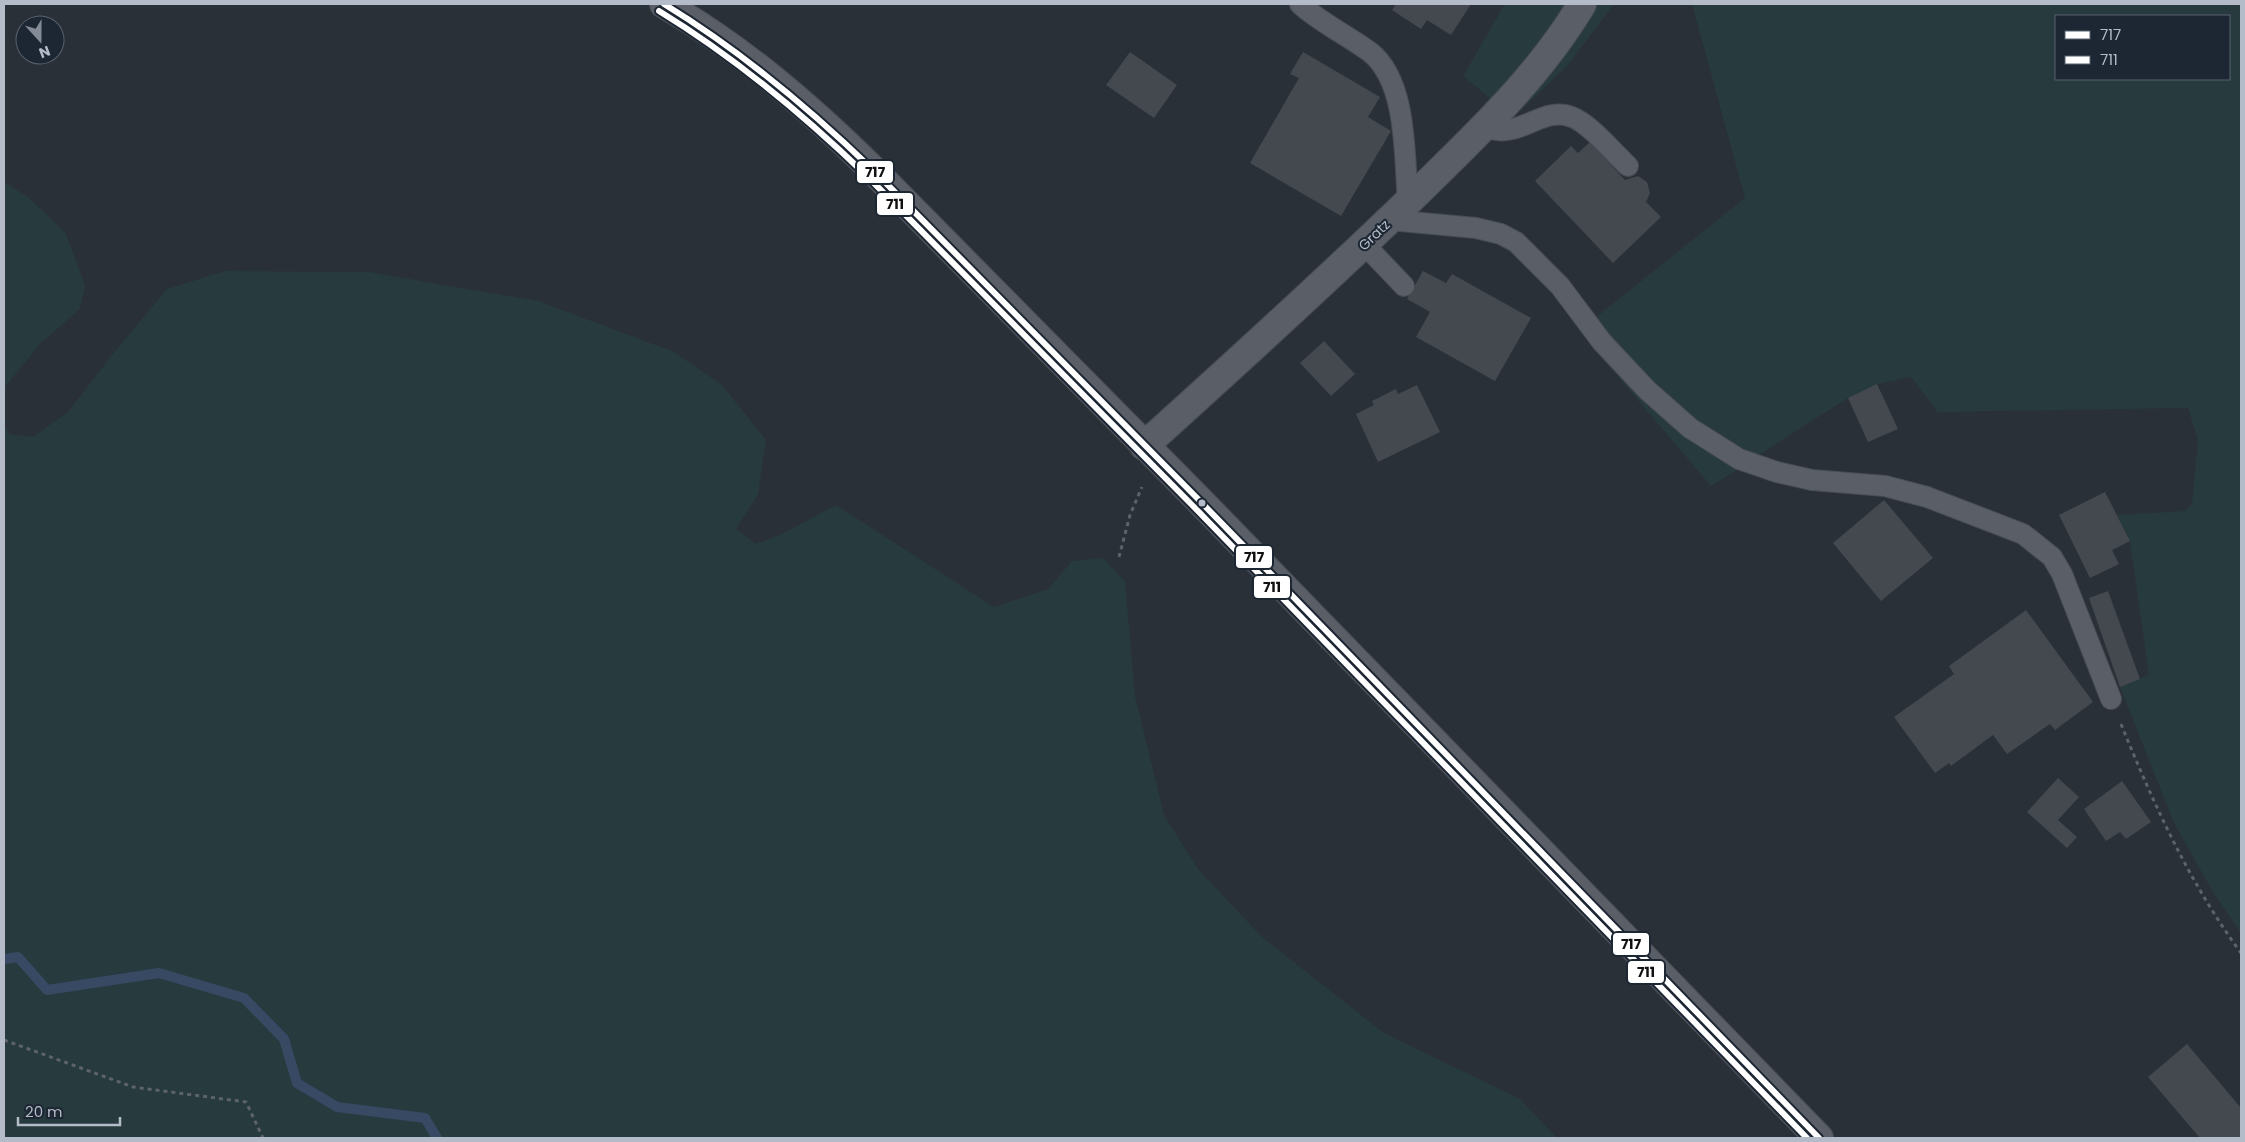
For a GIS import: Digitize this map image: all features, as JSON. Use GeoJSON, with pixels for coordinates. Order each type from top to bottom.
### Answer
{"type":"FeatureCollection","features":[{"type":"Feature","properties":{"kind":"street"},"geometry":{"type":"LineString","coordinates":[[664,4],[725,43],[767,74],[830,127],[1819,1138]]}},
{"type":"Feature","properties":{"kind":"street","name":"Gratz"},"geometry":{"type":"LineString","coordinates":[[1151,454],[1486,126],[1550,52],[1582,4]]}},
{"type":"Feature","properties":{"kind":"lane"},"geometry":{"type":"LineString","coordinates":[[1300,4],[1371,54],[1390,79],[1398,98],[1399,211],[1501,234],[1516,242],[1560,286],[1602,342],[1647,390],[1690,428],[1739,459],[1778,472],[1812,480],[1864,483],[1904,490],[2023,534],[2052,557],[2062,574],[2111,699]]}},
{"type":"Feature","properties":{"kind":"lane"},"geometry":{"type":"LineString","coordinates":[[1486,126],[1497,130],[1511,128],[1550,115],[1563,113],[1584,124],[1628,166]]}},
{"type":"Feature","properties":{"kind":"lane"},"geometry":{"type":"LineString","coordinates":[[1364,244],[1404,286]]}},
{"type":"Feature","properties":{"kind":"path"},"geometry":{"type":"LineString","coordinates":[[1119,557],[1130,515],[1143,484],[1151,454]]}},
{"type":"Feature","properties":{"kind":"path"},"geometry":{"type":"LineString","coordinates":[[2111,699],[2151,797],[2193,880],[2214,916],[2241,953]]}},
{"type":"Feature","properties":{"kind":"path"},"geometry":{"type":"LineString","coordinates":[[4,1040],[133,1087],[246,1102],[263,1138]]}},
{"type":"Feature","properties":{"kind":"green space"},"geometry":{"type":"Polygon","coordinates":[[[1505,4],[1569,4],[1496,103],[1463,76],[1505,4]]]}},
{"type":"Feature","properties":{"kind":"green space"},"geometry":{"type":"Polygon","coordinates":[[[1591,4],[1614,4],[1567,66],[1514,117],[1509,112],[1591,4]]]}},
{"type":"Feature","properties":{"kind":"green space"},"geometry":{"type":"Polygon","coordinates":[[[1692,4],[2241,4],[2241,933],[2213,892],[2174,823],[2120,687],[2149,675],[2130,541],[2117,515],[2185,511],[2192,504],[2198,440],[2188,408],[1938,412],[1911,377],[1877,384],[1848,398],[1757,456],[1734,446],[1689,417],[1627,358],[1595,318],[1745,198],[1692,4]]]}},
{"type":"Feature","properties":{"kind":"green space"},"geometry":{"type":"Polygon","coordinates":[[[4,182],[28,197],[65,232],[85,285],[80,309],[40,344],[5,387],[4,391],[4,182]]]}},
{"type":"Feature","properties":{"kind":"green space"},"geometry":{"type":"Polygon","coordinates":[[[225,271],[369,272],[538,301],[674,352],[722,385],[766,440],[758,494],[736,529],[756,544],[782,534],[836,505],[994,607],[1048,589],[1072,561],[1103,558],[1125,581],[1135,696],[1164,815],[1198,869],[1262,937],[1384,1033],[1520,1099],[1557,1138],[4,1138],[4,425],[10,434],[33,437],[68,412],[167,289],[225,271]]]}},
{"type":"Feature","properties":{"kind":"green space"},"geometry":{"type":"Polygon","coordinates":[[[1582,328],[1740,468],[1711,486],[1579,331],[1582,328]]]}},
{"type":"Feature","properties":{"kind":"building"},"geometry":{"type":"Polygon","coordinates":[[[1396,4],[1471,4],[1451,35],[1427,20],[1421,29],[1392,10],[1396,4]]]}},
{"type":"Feature","properties":{"kind":"building"},"geometry":{"type":"Polygon","coordinates":[[[1130,52],[1177,85],[1154,118],[1106,85],[1130,52]]]}},
{"type":"Feature","properties":{"kind":"building"},"geometry":{"type":"Polygon","coordinates":[[[1303,52],[1380,97],[1368,117],[1391,131],[1341,216],[1250,163],[1299,78],[1290,74],[1303,52]]]}},
{"type":"Feature","properties":{"kind":"building"},"geometry":{"type":"Polygon","coordinates":[[[1590,142],[1625,180],[1638,176],[1647,182],[1650,193],[1646,202],[1661,217],[1613,263],[1535,181],[1571,146],[1578,153],[1590,142]]]}},
{"type":"Feature","properties":{"kind":"building"},"geometry":{"type":"Polygon","coordinates":[[[1423,271],[1446,283],[1452,274],[1531,318],[1495,381],[1416,337],[1430,312],[1407,299],[1423,271]]]}},
{"type":"Feature","properties":{"kind":"building"},"geometry":{"type":"Polygon","coordinates":[[[1324,341],[1355,374],[1331,396],[1300,363],[1324,341]]]}},
{"type":"Feature","properties":{"kind":"building"},"geometry":{"type":"Polygon","coordinates":[[[1877,384],[1898,429],[1868,442],[1848,398],[1877,384]]]}},
{"type":"Feature","properties":{"kind":"building"},"geometry":{"type":"Polygon","coordinates":[[[1417,385],[1440,432],[1378,462],[1356,414],[1374,405],[1372,401],[1396,389],[1398,394],[1417,385]]]}},
{"type":"Feature","properties":{"kind":"building"},"geometry":{"type":"Polygon","coordinates":[[[2105,492],[2130,541],[2112,550],[2119,564],[2090,578],[2059,515],[2105,492]]]}},
{"type":"Feature","properties":{"kind":"building"},"geometry":{"type":"Polygon","coordinates":[[[1884,500],[1933,558],[1881,601],[1833,543],[1884,500]]]}},
{"type":"Feature","properties":{"kind":"building"},"geometry":{"type":"Polygon","coordinates":[[[2108,591],[2140,679],[2120,687],[2089,598],[2108,591]]]}},
{"type":"Feature","properties":{"kind":"building"},"geometry":{"type":"Polygon","coordinates":[[[2026,610],[2093,702],[2055,730],[2050,724],[2007,754],[1993,735],[1951,766],[1949,763],[1935,773],[1894,717],[1954,674],[1949,666],[2026,610]]]}},
{"type":"Feature","properties":{"kind":"building"},"geometry":{"type":"Polygon","coordinates":[[[2058,778],[2079,797],[2058,820],[2077,837],[2067,848],[2027,812],[2058,778]]]}},
{"type":"Feature","properties":{"kind":"building"},"geometry":{"type":"Polygon","coordinates":[[[2122,781],[2151,822],[2126,839],[2120,832],[2106,841],[2084,809],[2122,781]]]}},
{"type":"Feature","properties":{"kind":"building"},"geometry":{"type":"Polygon","coordinates":[[[2187,1044],[2241,1108],[2241,1138],[2200,1138],[2148,1077],[2187,1044]]]}},
{"type":"Feature","properties":{"kind":"waterway"},"geometry":{"type":"LineString","coordinates":[[4,959],[18,957],[47,990],[159,973],[244,998],[284,1039],[297,1083],[337,1107],[425,1118],[437,1138]]}},
{"type":"Feature","properties":{"kind":"transit line","name":"717"},"geometry":{"type":"LineString","coordinates":[[664,4],[720,41],[773,81],[824,124],[873,170],[1200,501],[1819,1138]]}},
{"type":"Feature","properties":{"kind":"transit line","name":"711"},"geometry":{"type":"LineString","coordinates":[[659,11],[715,48],[768,88],[867,176],[1194,507],[1807,1138]]}}]}
